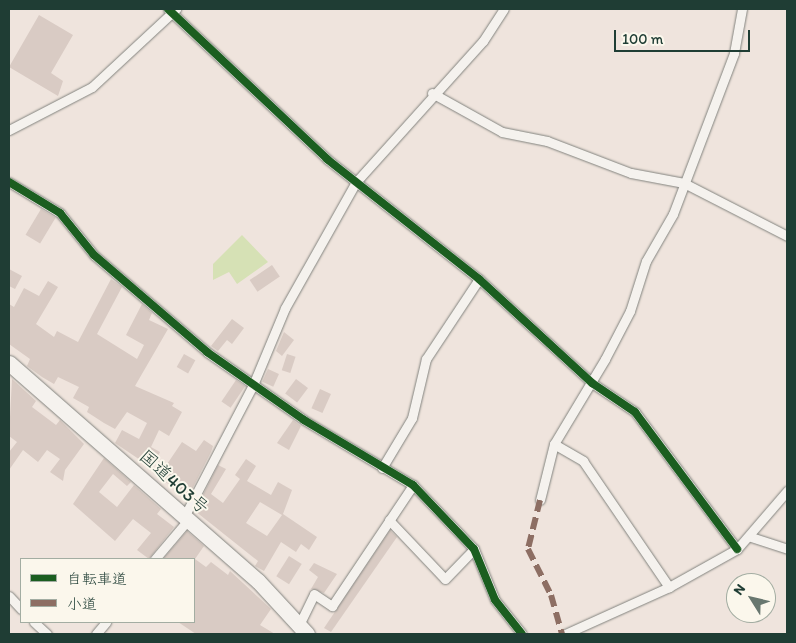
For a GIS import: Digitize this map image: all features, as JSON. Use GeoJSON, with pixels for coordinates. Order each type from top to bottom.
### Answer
{"type":"FeatureCollection","features":[{"type":"Feature","properties":{"kind":"highway","name":"国道403号"},"geometry":{"type":"LineString","coordinates":[[9,363],[186,518],[303,630]]}},
{"type":"Feature","properties":{"kind":"street"},"geometry":{"type":"LineString","coordinates":[[156,558],[186,518],[253,385],[285,308],[356,182],[432,93],[483,41],[504,9]]}},
{"type":"Feature","properties":{"kind":"street"},"geometry":{"type":"LineString","coordinates":[[540,500],[554,444],[592,383],[630,311],[642,270],[673,214],[734,53],[742,9]]}},
{"type":"Feature","properties":{"kind":"street"},"geometry":{"type":"LineString","coordinates":[[9,130],[92,86],[173,10],[294,130],[356,182],[479,279],[592,383],[635,412],[737,548]]}},
{"type":"Feature","properties":{"kind":"street"},"geometry":{"type":"LineString","coordinates":[[432,93],[502,132],[547,141],[631,173],[684,182],[787,236]]}},
{"type":"Feature","properties":{"kind":"street"},"geometry":{"type":"LineString","coordinates":[[9,182],[60,213],[94,256],[133,292],[253,385],[382,468],[412,485],[474,549],[495,600],[522,634]]}},
{"type":"Feature","properties":{"kind":"street"},"geometry":{"type":"LineString","coordinates":[[382,468],[412,418],[426,360],[479,279]]}},
{"type":"Feature","properties":{"kind":"street"},"geometry":{"type":"LineString","coordinates":[[554,444],[583,461],[669,587]]}},
{"type":"Feature","properties":{"kind":"street"},"geometry":{"type":"LineString","coordinates":[[303,630],[314,594],[332,606],[412,485]]}},
{"type":"Feature","properties":{"kind":"street"},"geometry":{"type":"LineString","coordinates":[[565,634],[669,587],[737,548],[751,537],[787,491]]}},
{"type":"Feature","properties":{"kind":"street"},"geometry":{"type":"LineString","coordinates":[[389,520],[445,579],[474,549]]}},
{"type":"Feature","properties":{"kind":"street"},"geometry":{"type":"LineString","coordinates":[[751,537],[787,549]]}},
{"type":"Feature","properties":{"kind":"street"},"geometry":{"type":"LineString","coordinates":[[9,596],[20,608]]}},
{"type":"Feature","properties":{"kind":"street"},"geometry":{"type":"LineString","coordinates":[[35,623],[47,634]]}},
{"type":"Feature","properties":{"kind":"street"},"geometry":{"type":"LineString","coordinates":[[96,634],[105,623]]}},
{"type":"Feature","properties":{"kind":"green space"},"geometry":{"type":"Polygon","coordinates":[[[242,235],[268,262],[237,284],[229,272],[213,280],[213,264],[242,235]]]}},
{"type":"Feature","properties":{"kind":"building"},"geometry":{"type":"Polygon","coordinates":[[[39,15],[73,35],[51,73],[63,81],[58,96],[9,67],[39,15]]]}},
{"type":"Feature","properties":{"kind":"building"},"geometry":{"type":"Polygon","coordinates":[[[41,209],[56,218],[40,243],[26,235],[41,209]]]}},
{"type":"Feature","properties":{"kind":"building"},"geometry":{"type":"Polygon","coordinates":[[[272,265],[280,277],[257,292],[250,280],[272,265]]]}},
{"type":"Feature","properties":{"kind":"building"},"geometry":{"type":"Polygon","coordinates":[[[9,269],[22,276],[15,289],[9,286],[9,269]]]}},
{"type":"Feature","properties":{"kind":"building"},"geometry":{"type":"Polygon","coordinates":[[[111,279],[122,287],[97,334],[137,359],[144,345],[126,335],[142,304],[152,313],[149,320],[168,329],[135,386],[174,403],[172,406],[182,412],[169,436],[159,430],[151,447],[160,452],[152,468],[115,443],[122,430],[139,439],[147,423],[127,412],[115,429],[104,423],[87,412],[89,407],[73,398],[79,387],[58,377],[54,384],[42,377],[27,366],[30,359],[9,344],[9,304],[14,307],[24,288],[39,296],[48,281],[58,287],[36,324],[54,337],[57,331],[78,342],[111,279]]]}},
{"type":"Feature","properties":{"kind":"building"},"geometry":{"type":"Polygon","coordinates":[[[232,319],[244,328],[232,344],[227,340],[218,351],[211,346],[232,319]]]}},
{"type":"Feature","properties":{"kind":"building"},"geometry":{"type":"Polygon","coordinates":[[[284,332],[294,340],[282,356],[276,351],[284,332]]]}},
{"type":"Feature","properties":{"kind":"building"},"geometry":{"type":"Polygon","coordinates":[[[184,354],[195,360],[188,373],[177,367],[184,354]]]}},
{"type":"Feature","properties":{"kind":"building"},"geometry":{"type":"Polygon","coordinates":[[[287,354],[296,357],[290,373],[282,370],[287,354]]]}},
{"type":"Feature","properties":{"kind":"building"},"geometry":{"type":"Polygon","coordinates":[[[268,369],[279,374],[273,387],[262,382],[268,369]]]}},
{"type":"Feature","properties":{"kind":"building"},"geometry":{"type":"Polygon","coordinates":[[[12,379],[36,401],[32,407],[56,425],[60,420],[84,444],[65,470],[63,481],[50,472],[60,459],[47,450],[38,462],[23,450],[9,470],[9,452],[17,442],[9,436],[12,379]]]}},
{"type":"Feature","properties":{"kind":"building"},"geometry":{"type":"Polygon","coordinates":[[[296,379],[308,388],[297,402],[285,393],[296,379]]]}},
{"type":"Feature","properties":{"kind":"building"},"geometry":{"type":"Polygon","coordinates":[[[236,380],[245,386],[231,408],[221,402],[236,380]]]}},
{"type":"Feature","properties":{"kind":"building"},"geometry":{"type":"Polygon","coordinates":[[[320,389],[331,394],[322,413],[311,408],[320,389]]]}},
{"type":"Feature","properties":{"kind":"building"},"geometry":{"type":"Polygon","coordinates":[[[293,420],[301,426],[289,450],[277,443],[293,420]]]}},
{"type":"Feature","properties":{"kind":"building"},"geometry":{"type":"Polygon","coordinates":[[[204,440],[213,446],[188,497],[161,479],[161,473],[182,442],[196,451],[204,440]]]}},
{"type":"Feature","properties":{"kind":"building"},"geometry":{"type":"Polygon","coordinates":[[[104,458],[131,482],[127,486],[113,474],[99,492],[117,507],[134,485],[161,509],[157,514],[174,527],[150,558],[148,558],[137,550],[151,533],[133,519],[115,541],[73,504],[104,458]]]}},
{"type":"Feature","properties":{"kind":"building"},"geometry":{"type":"Polygon","coordinates":[[[246,459],[256,466],[247,481],[271,495],[278,482],[292,490],[283,514],[317,537],[309,550],[301,544],[296,552],[281,542],[264,571],[255,566],[258,561],[195,511],[218,465],[226,469],[211,494],[223,503],[240,479],[235,475],[246,459]],[[260,502],[246,523],[267,536],[282,515],[260,502]]]}},
{"type":"Feature","properties":{"kind":"building"},"geometry":{"type":"Polygon","coordinates":[[[390,530],[397,537],[331,632],[324,628],[390,530]]]}},
{"type":"Feature","properties":{"kind":"building"},"geometry":{"type":"Polygon","coordinates":[[[187,531],[204,546],[195,559],[164,558],[187,531]]]}},
{"type":"Feature","properties":{"kind":"building"},"geometry":{"type":"Polygon","coordinates":[[[289,556],[302,564],[289,584],[276,576],[289,556]]]}},
{"type":"Feature","properties":{"kind":"building"},"geometry":{"type":"Polygon","coordinates":[[[195,559],[206,567],[211,562],[228,575],[230,571],[271,609],[260,625],[275,634],[196,634],[180,623],[195,623],[195,559]]]}},
{"type":"Feature","properties":{"kind":"building"},"geometry":{"type":"Polygon","coordinates":[[[314,563],[337,574],[324,593],[311,589],[318,577],[309,570],[314,563]]]}},
{"type":"Feature","properties":{"kind":"marked path"},"geometry":{"type":"LineString","coordinates":[[540,500],[528,549],[551,595],[562,634]]}},
{"type":"Feature","properties":{"kind":"cycle path"},"geometry":{"type":"LineString","coordinates":[[168,9],[327,159],[479,279],[592,383],[635,412],[737,549]]}},
{"type":"Feature","properties":{"kind":"cycle path"},"geometry":{"type":"LineString","coordinates":[[9,182],[60,213],[94,255],[207,352],[304,420],[413,485],[474,549],[495,600],[522,634]]}}]}
